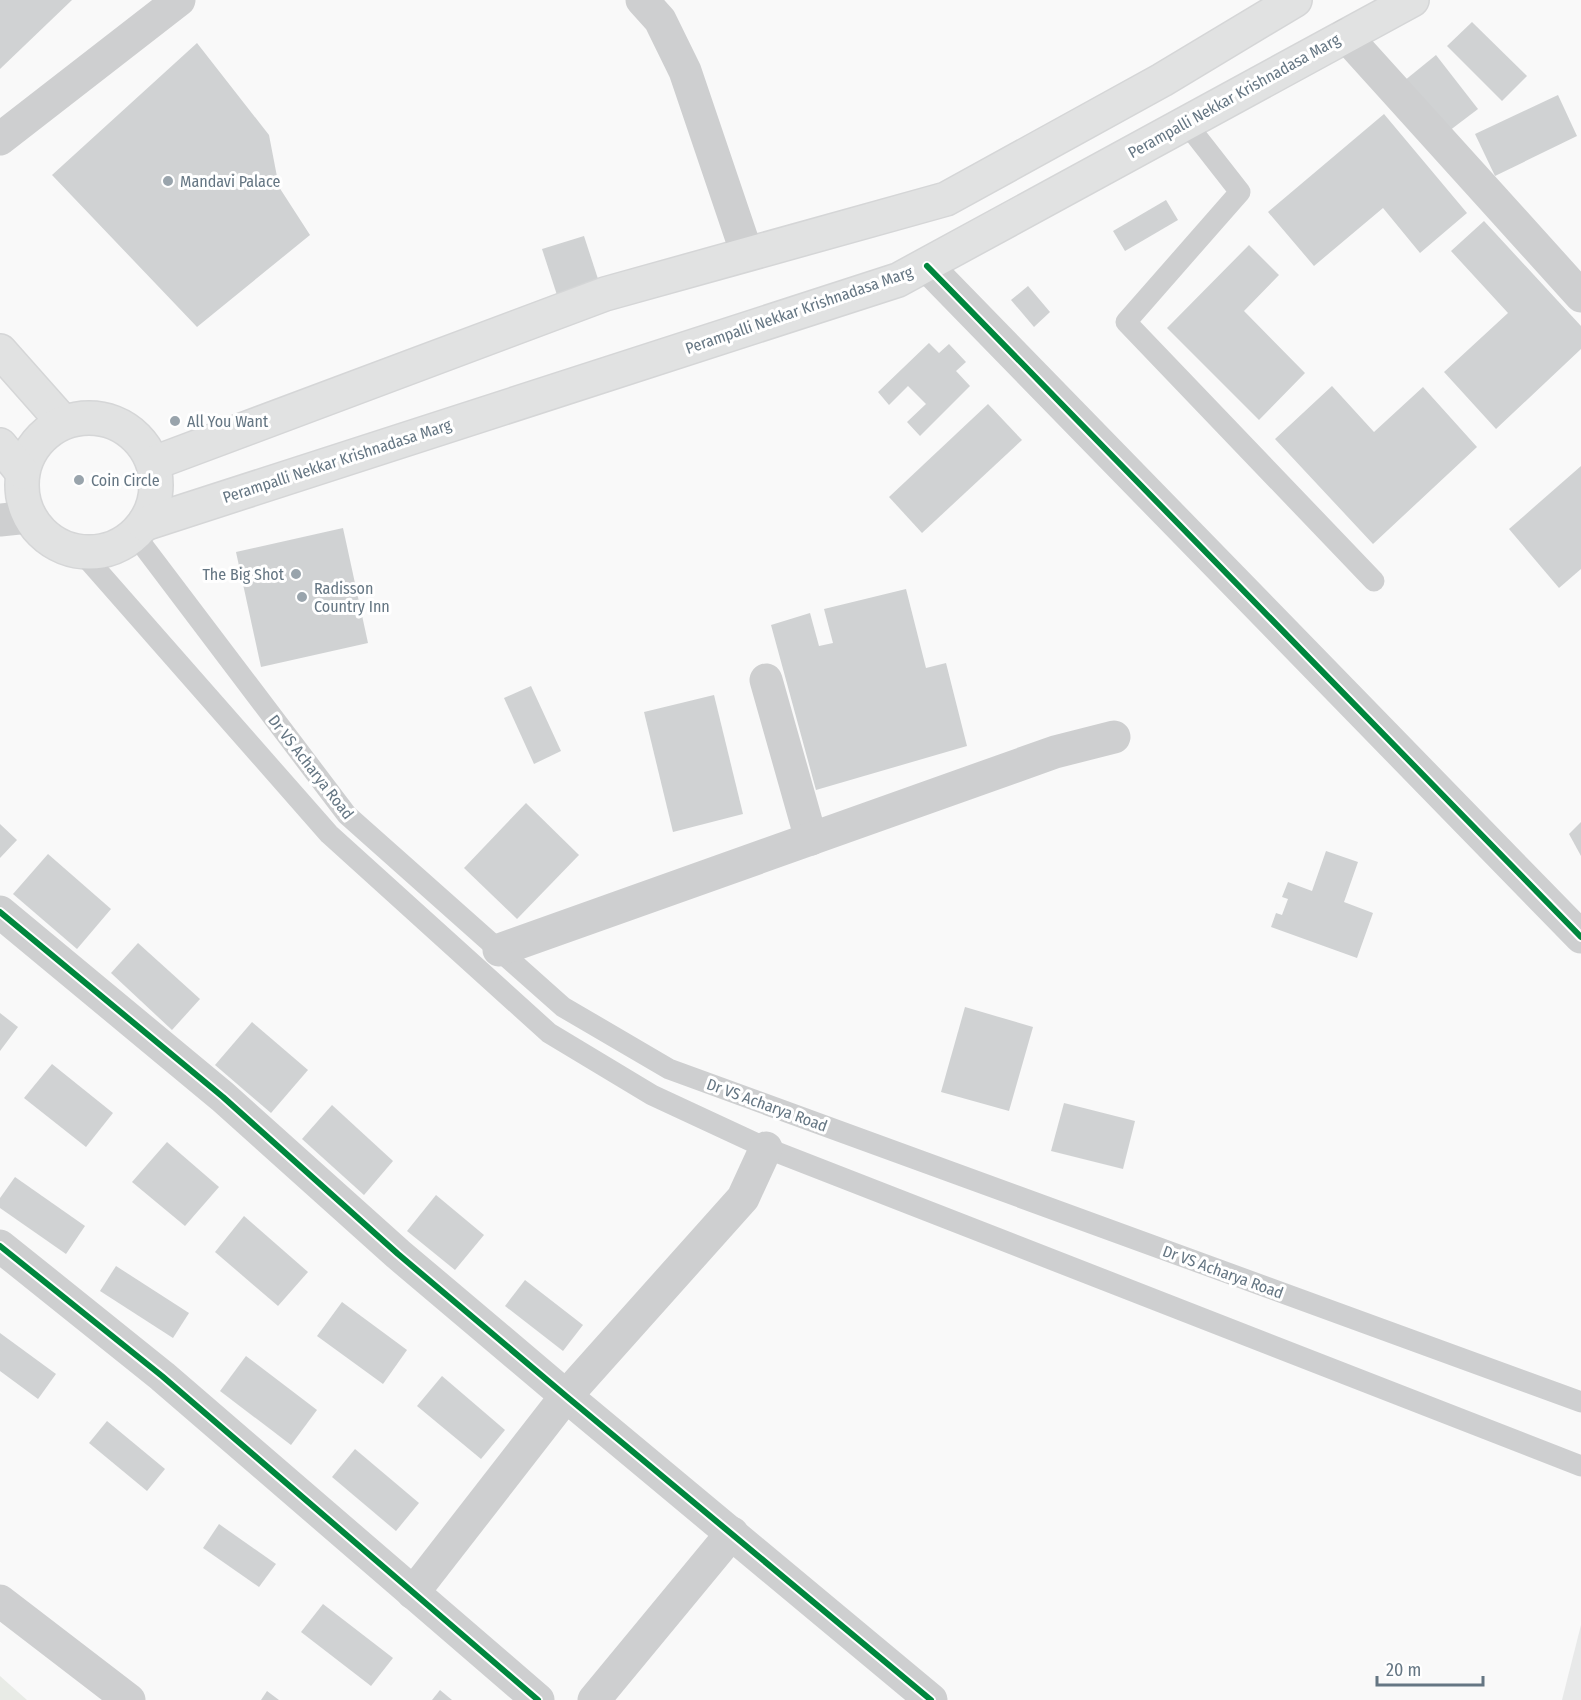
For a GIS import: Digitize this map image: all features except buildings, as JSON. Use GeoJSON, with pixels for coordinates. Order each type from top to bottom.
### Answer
{"type":"FeatureCollection","features":[{"type":"Feature","properties":{"kind":"main road"},"geometry":{"type":"LineString","coordinates":[[154,463],[605,294],[946,199],[1162,80],[1295,0]]}},
{"type":"Feature","properties":{"kind":"main road","name":"Perampalli Nekkar Krishnadasa Marg"},"geometry":{"type":"LineString","coordinates":[[139,530],[898,280],[1412,0]]}},
{"type":"Feature","properties":{"kind":"main road"},"geometry":{"type":"LineString","coordinates":[[0,351],[63,422]]}},
{"type":"Feature","properties":{"kind":"main road"},"geometry":{"type":"LineString","coordinates":[[85,417],[107,419],[127,428],[154,463],[157,486],[153,508],[139,530],[105,551],[82,553],[61,547],[14,518],[22,495],[22,472],[30,452],[44,434],[63,422],[85,417]]}},
{"type":"Feature","properties":{"kind":"main road"},"geometry":{"type":"LineString","coordinates":[[0,445],[22,472]]}},
{"type":"Feature","properties":{"kind":"street"},"geometry":{"type":"LineString","coordinates":[[0,139],[179,0]]}},
{"type":"Feature","properties":{"kind":"street"},"geometry":{"type":"LineString","coordinates":[[642,0],[660,20],[685,71],[747,254]]}},
{"type":"Feature","properties":{"kind":"street"},"geometry":{"type":"LineString","coordinates":[[1344,35],[1581,296]]}},
{"type":"Feature","properties":{"kind":"street"},"geometry":{"type":"LineString","coordinates":[[927,266],[1581,937]]}},
{"type":"Feature","properties":{"kind":"street"},"geometry":{"type":"LineString","coordinates":[[766,681],[811,839]]}},
{"type":"Feature","properties":{"kind":"street"},"geometry":{"type":"LineString","coordinates":[[499,950],[1055,752],[1114,737]]}},
{"type":"Feature","properties":{"kind":"street"},"geometry":{"type":"LineString","coordinates":[[0,912],[224,1097],[398,1254],[931,1700]]}},
{"type":"Feature","properties":{"kind":"street"},"geometry":{"type":"LineString","coordinates":[[413,1593],[566,1396],[743,1198],[766,1148]]}},
{"type":"Feature","properties":{"kind":"street"},"geometry":{"type":"LineString","coordinates":[[0,1246],[162,1377],[538,1700]]}},
{"type":"Feature","properties":{"kind":"street"},"geometry":{"type":"LineString","coordinates":[[594,1700],[732,1533]]}},
{"type":"Feature","properties":{"kind":"street"},"geometry":{"type":"LineString","coordinates":[[0,1600],[129,1700]]}},
{"type":"Feature","properties":{"kind":"lane"},"geometry":{"type":"LineString","coordinates":[[1186,123],[1240,192],[1126,322],[1374,581]]}},
{"type":"Feature","properties":{"kind":"lane","name":"Dr VS Acharya Road"},"geometry":{"type":"LineString","coordinates":[[139,530],[347,815],[563,1007],[669,1069],[1581,1402]]}},
{"type":"Feature","properties":{"kind":"lane","name":"Dr VS Acharya Road"},"geometry":{"type":"LineString","coordinates":[[82,553],[329,834],[549,1033],[652,1095],[766,1148],[1581,1466]]}},
{"type":"Feature","properties":{"kind":"shaded area"},"geometry":{"type":"Polygon","coordinates":[[[1581,1625],[1581,1700],[1562,1700],[1581,1625]]]}},
{"type":"Feature","properties":{"kind":"shaded area"},"geometry":{"type":"Polygon","coordinates":[[[0,1676],[27,1700],[0,1700],[0,1676]]]}},
{"type":"Feature","properties":{"kind":"cycle path"},"geometry":{"type":"LineString","coordinates":[[927,266],[1581,937]]}},
{"type":"Feature","properties":{"kind":"cycle path"},"geometry":{"type":"LineString","coordinates":[[0,912],[223,1097],[398,1254],[931,1700]]}},
{"type":"Feature","properties":{"kind":"cycle path"},"geometry":{"type":"LineString","coordinates":[[0,1246],[162,1376],[538,1700]]}},
{"type":"Feature","properties":{"kind":"place","name":"Mandavi Palace"},"geometry":{"type":"Point","coordinates":[168,181]}},
{"type":"Feature","properties":{"kind":"place","name":"All You Want"},"geometry":{"type":"Point","coordinates":[175,421]}},
{"type":"Feature","properties":{"kind":"place","name":"Coin Circle"},"geometry":{"type":"Point","coordinates":[79,480]}},
{"type":"Feature","properties":{"kind":"place","name":"The Big Shot"},"geometry":{"type":"Point","coordinates":[296,574]}},
{"type":"Feature","properties":{"kind":"place","name":"Radisson Country Inn"},"geometry":{"type":"Point","coordinates":[302,597]}}]}
